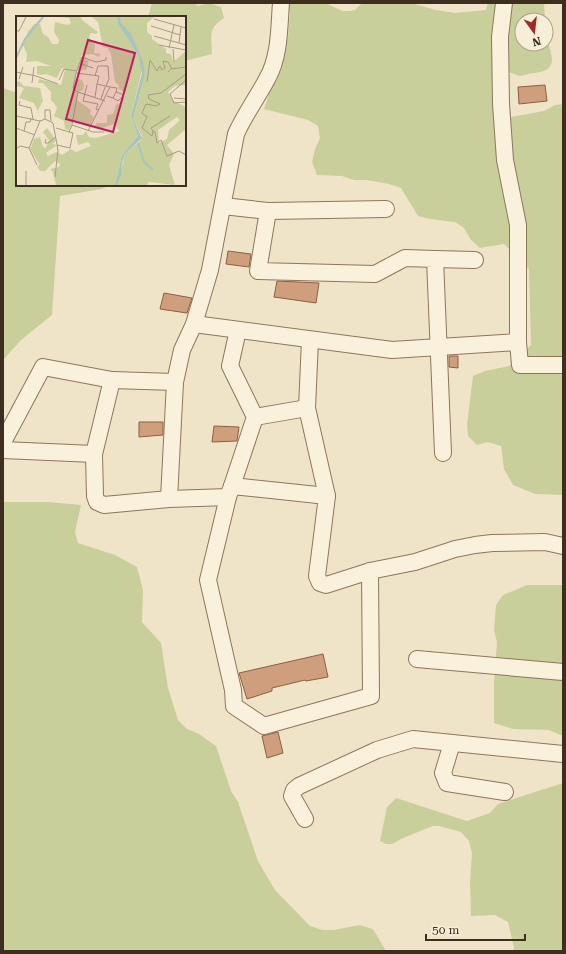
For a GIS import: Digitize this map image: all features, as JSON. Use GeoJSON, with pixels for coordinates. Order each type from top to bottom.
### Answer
{"type":"FeatureCollection","features":[{"type":"Feature","properties":{"kind":"street"},"geometry":{"type":"LineString","coordinates":[[169,499],[175,382],[182,350],[194,324],[210,270],[236,134],[242,121],[268,78],[277,50],[281,3]]}},
{"type":"Feature","properties":{"kind":"street"},"geometry":{"type":"LineString","coordinates":[[504,3],[500,37],[501,104],[506,160],[518,225],[518,342],[520,365],[563,365]]}},
{"type":"Feature","properties":{"kind":"street"},"geometry":{"type":"LineString","coordinates":[[223,206],[268,211],[386,209]]}},
{"type":"Feature","properties":{"kind":"street"},"geometry":{"type":"LineString","coordinates":[[268,211],[258,271],[375,274],[405,258],[475,260]]}},
{"type":"Feature","properties":{"kind":"street"},"geometry":{"type":"LineString","coordinates":[[435,259],[443,453]]}},
{"type":"Feature","properties":{"kind":"street"},"geometry":{"type":"LineString","coordinates":[[194,324],[392,350],[518,342]]}},
{"type":"Feature","properties":{"kind":"street"},"geometry":{"type":"LineString","coordinates":[[238,330],[230,366],[255,418],[230,492],[208,580],[233,690],[234,706],[264,726],[371,696],[370,571]]}},
{"type":"Feature","properties":{"kind":"street"},"geometry":{"type":"LineString","coordinates":[[310,340],[307,408],[327,496],[317,576],[320,583],[326,585],[370,571],[415,562],[455,549],[492,543],[545,542],[563,546]]}},
{"type":"Feature","properties":{"kind":"street"},"geometry":{"type":"LineString","coordinates":[[3,442],[42,367],[112,380],[175,382]]}},
{"type":"Feature","properties":{"kind":"street"},"geometry":{"type":"LineString","coordinates":[[112,380],[94,454],[94,496],[97,502],[104,505],[230,492],[327,496]]}},
{"type":"Feature","properties":{"kind":"street"},"geometry":{"type":"LineString","coordinates":[[255,418],[307,408]]}},
{"type":"Feature","properties":{"kind":"street"},"geometry":{"type":"LineString","coordinates":[[3,450],[94,454]]}},
{"type":"Feature","properties":{"kind":"street"},"geometry":{"type":"LineString","coordinates":[[417,659],[563,672]]}},
{"type":"Feature","properties":{"kind":"street"},"geometry":{"type":"LineString","coordinates":[[305,819],[292,796],[294,790],[299,786],[377,750],[413,739],[563,754]]}},
{"type":"Feature","properties":{"kind":"street"},"geometry":{"type":"LineString","coordinates":[[452,743],[443,773],[447,783],[505,792]]}},
{"type":"Feature","properties":{"kind":"green space"},"geometry":{"type":"Polygon","coordinates":[[[152,3],[194,3],[198,6],[209,3],[221,7],[224,18],[213,29],[211,37],[212,54],[186,61],[186,16],[148,16],[152,3]]]}},
{"type":"Feature","properties":{"kind":"green space"},"geometry":{"type":"Polygon","coordinates":[[[285,3],[325,3],[343,11],[349,11],[355,10],[362,3],[411,3],[436,10],[455,13],[486,10],[488,3],[544,3],[545,12],[514,12],[514,52],[550,52],[552,61],[551,65],[548,69],[542,72],[522,76],[503,72],[500,119],[544,111],[555,105],[563,104],[563,495],[535,494],[513,485],[504,469],[501,446],[488,442],[477,445],[468,436],[467,425],[473,376],[485,371],[509,366],[531,345],[529,269],[504,244],[480,248],[471,240],[464,228],[455,222],[418,216],[401,188],[389,184],[366,180],[354,180],[342,176],[317,175],[312,162],[315,149],[320,138],[318,126],[308,120],[264,109],[288,37],[290,13],[284,5],[285,3]]]}},
{"type":"Feature","properties":{"kind":"green space"},"geometry":{"type":"Polygon","coordinates":[[[3,88],[16,93],[16,186],[108,186],[102,189],[60,196],[52,315],[21,340],[3,360],[3,88]]]}},
{"type":"Feature","properties":{"kind":"green space"},"geometry":{"type":"Polygon","coordinates":[[[3,502],[48,502],[81,505],[75,532],[78,543],[115,555],[137,567],[143,590],[142,622],[161,643],[168,688],[178,720],[187,729],[199,734],[216,746],[231,791],[238,802],[258,861],[275,890],[310,926],[322,930],[334,930],[359,925],[373,929],[386,951],[3,951],[3,502]]]}},
{"type":"Feature","properties":{"kind":"green space"},"geometry":{"type":"Polygon","coordinates":[[[527,585],[563,585],[563,736],[549,730],[513,729],[494,723],[494,683],[497,642],[494,630],[496,605],[503,595],[527,585]]]}},
{"type":"Feature","properties":{"kind":"green space"},"geometry":{"type":"Polygon","coordinates":[[[563,783],[563,951],[513,951],[514,948],[508,922],[495,915],[471,916],[470,883],[472,853],[469,841],[461,832],[439,826],[433,826],[392,844],[386,844],[380,841],[387,807],[396,798],[467,821],[490,813],[498,804],[563,783]]]}},
{"type":"Feature","properties":{"kind":"building"},"geometry":{"type":"Polygon","coordinates":[[[545,85],[547,101],[519,104],[518,87],[545,85]]]}},
{"type":"Feature","properties":{"kind":"building"},"geometry":{"type":"Polygon","coordinates":[[[228,251],[251,254],[249,267],[226,264],[228,251]]]}},
{"type":"Feature","properties":{"kind":"building"},"geometry":{"type":"Polygon","coordinates":[[[277,281],[319,283],[316,303],[274,297],[277,281]]]}},
{"type":"Feature","properties":{"kind":"building"},"geometry":{"type":"Polygon","coordinates":[[[164,293],[192,298],[187,313],[160,309],[164,293]]]}},
{"type":"Feature","properties":{"kind":"building"},"geometry":{"type":"Polygon","coordinates":[[[449,356],[458,356],[458,368],[449,367],[449,356]]]}},
{"type":"Feature","properties":{"kind":"building"},"geometry":{"type":"Polygon","coordinates":[[[139,422],[163,422],[163,435],[139,437],[139,422]]]}},
{"type":"Feature","properties":{"kind":"building"},"geometry":{"type":"Polygon","coordinates":[[[214,426],[239,427],[237,441],[212,442],[214,426]]]}},
{"type":"Feature","properties":{"kind":"building"},"geometry":{"type":"Polygon","coordinates":[[[323,654],[328,677],[305,680],[272,688],[272,691],[247,699],[239,673],[323,654]]]}},
{"type":"Feature","properties":{"kind":"building"},"geometry":{"type":"Polygon","coordinates":[[[278,732],[283,753],[267,758],[262,736],[278,732]]]}}]}
